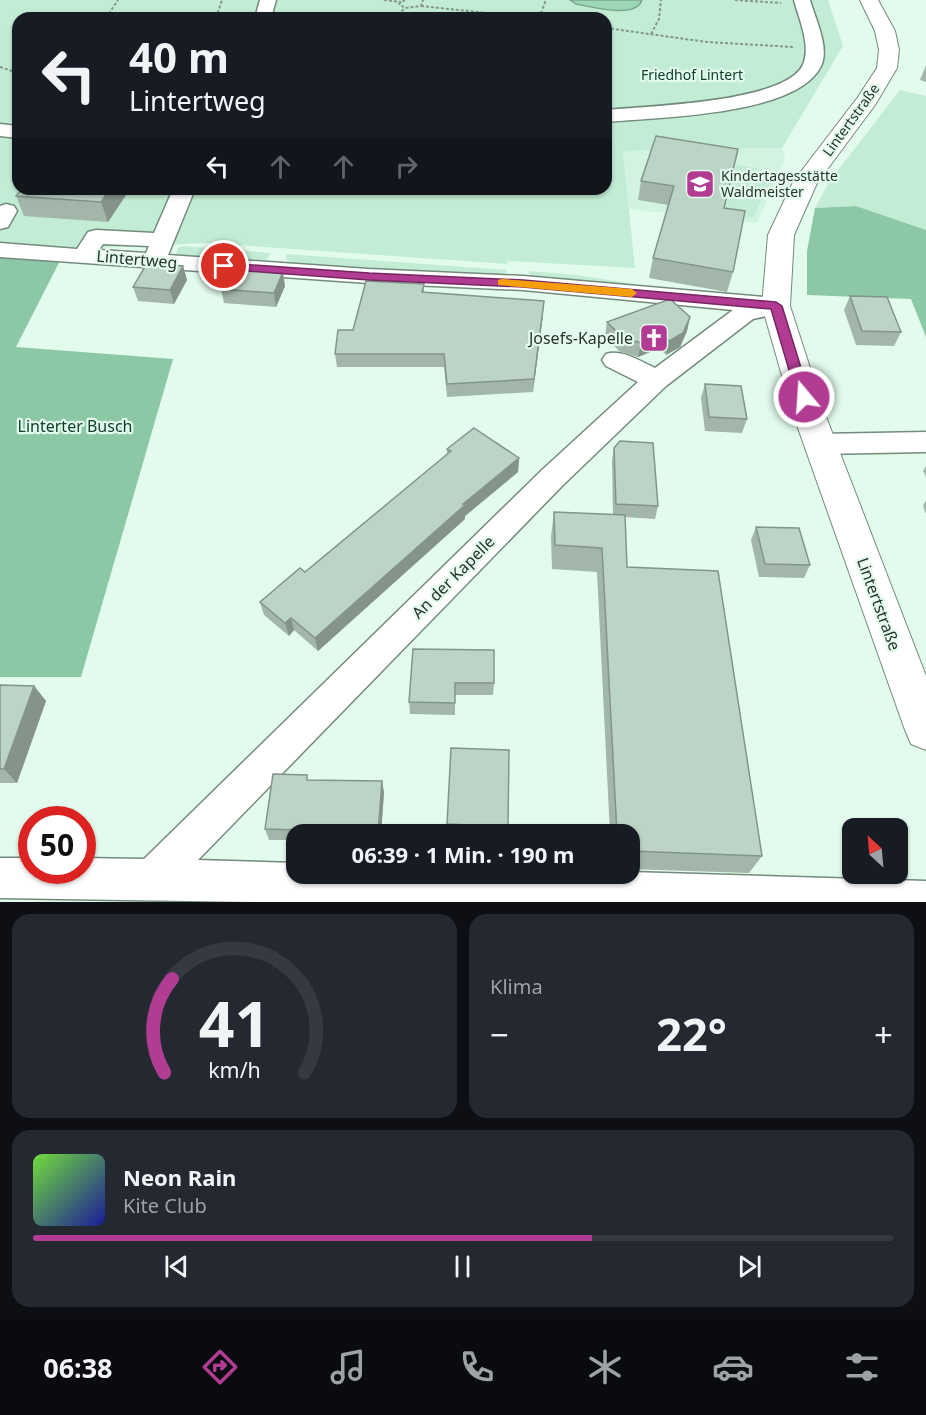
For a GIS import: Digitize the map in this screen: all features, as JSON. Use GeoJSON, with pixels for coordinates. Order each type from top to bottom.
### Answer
{"type":"FeatureCollection","features":[{"type":"Feature","properties":{"kind":"main road","name":"Lintertstraße"},"geometry":{"type":"LineString","coordinates":[[868,0],[885,31],[889,50],[887,68],[867,100],[805,182],[781,236],[776,306],[792,363],[820,444],[926,730]]}},
{"type":"Feature","properties":{"kind":"street"},"geometry":{"type":"LineString","coordinates":[[612,115],[743,102],[780,92],[801,80],[813,65],[815,48],[802,2]]}},
{"type":"Feature","properties":{"kind":"street"},"geometry":{"type":"LineString","coordinates":[[159,250],[182,195]]}},
{"type":"Feature","properties":{"kind":"street","name":"Lintertweg"},"geometry":{"type":"LineString","coordinates":[[0,250],[85,255],[159,250],[369,276],[523,283],[776,306]]}},
{"type":"Feature","properties":{"kind":"street","name":"An der Kapelle"},"geometry":{"type":"LineString","coordinates":[[152,879],[552,478],[657,380],[745,314],[776,306]]}},
{"type":"Feature","properties":{"kind":"street"},"geometry":{"type":"LineString","coordinates":[[615,360],[657,380]]}},
{"type":"Feature","properties":{"kind":"street"},"geometry":{"type":"LineString","coordinates":[[820,444],[926,442]]}},
{"type":"Feature","properties":{"kind":"street"},"geometry":{"type":"LineString","coordinates":[[0,878],[152,879],[926,901]]}},
{"type":"Feature","properties":{"kind":"path"},"geometry":{"type":"LineString","coordinates":[[384,0],[401,2],[405,0]]}},
{"type":"Feature","properties":{"kind":"path"},"geometry":{"type":"LineString","coordinates":[[416,0],[492,12]]}},
{"type":"Feature","properties":{"kind":"path"},"geometry":{"type":"LineString","coordinates":[[651,34],[660,19],[661,0]]}},
{"type":"Feature","properties":{"kind":"path"},"geometry":{"type":"LineString","coordinates":[[735,0],[802,2]]}},
{"type":"Feature","properties":{"kind":"path"},"geometry":{"type":"LineString","coordinates":[[401,2],[399,4],[405,8]]}},
{"type":"Feature","properties":{"kind":"path"},"geometry":{"type":"LineString","coordinates":[[401,12],[422,2]]}},
{"type":"Feature","properties":{"kind":"path"},"geometry":{"type":"LineString","coordinates":[[612,29],[707,42],[815,48]]}},
{"type":"Feature","properties":{"kind":"shaded area"},"geometry":{"type":"Polygon","coordinates":[[[570,0],[642,0],[638,6],[631,9],[613,10],[576,4],[570,0]]]}},
{"type":"Feature","properties":{"kind":"shaded area","name":"Kindertagesstätte Waldmeister"},"geometry":{"type":"Polygon","coordinates":[[[782,148],[785,159],[757,223],[629,209],[623,151],[782,148]]]}},
{"type":"Feature","properties":{"kind":"green space","name":"Friedhof Lintert"},"geometry":{"type":"Polygon","coordinates":[[[0,0],[828,0],[843,46],[782,148],[623,151],[635,268],[508,261],[507,264],[208,243],[66,249],[0,244],[0,0]]]}},
{"type":"Feature","properties":{"kind":"green space"},"geometry":{"type":"Polygon","coordinates":[[[900,90],[926,96],[926,230],[856,206],[815,208],[829,182],[900,90]]]}},
{"type":"Feature","properties":{"kind":"green space"},"geometry":{"type":"Polygon","coordinates":[[[736,164],[775,173],[753,217],[706,214],[711,200],[727,203],[736,164]]]}},
{"type":"Feature","properties":{"kind":"green space"},"geometry":{"type":"Polygon","coordinates":[[[856,206],[926,230],[926,337],[911,299],[807,295],[807,251],[815,208],[856,206]]]}},
{"type":"Feature","properties":{"kind":"green space","name":"Linterter Busch"},"geometry":{"type":"Polygon","coordinates":[[[0,244],[66,249],[16,347],[173,359],[81,677],[0,677],[0,244]]]}},
{"type":"Feature","properties":{"kind":"green space"},"geometry":{"type":"Polygon","coordinates":[[[183,246],[271,253],[267,259],[259,262],[175,256],[178,248],[183,246]]]}},
{"type":"Feature","properties":{"kind":"green space"},"geometry":{"type":"Polygon","coordinates":[[[286,254],[507,270],[504,276],[498,279],[291,264],[286,254]]]}},
{"type":"Feature","properties":{"kind":"green space"},"geometry":{"type":"Polygon","coordinates":[[[527,271],[577,275],[658,288],[657,293],[534,280],[527,271]]]}},
{"type":"Feature","properties":{"kind":"building"},"geometry":{"type":"Polygon","coordinates":[[[656,136],[738,149],[724,208],[745,211],[733,272],[653,258],[674,186],[641,181],[656,136]]]}},
{"type":"Feature","properties":{"kind":"building"},"geometry":{"type":"Polygon","coordinates":[[[17,195],[106,195],[101,202],[17,195]]]}},
{"type":"Feature","properties":{"kind":"building"},"geometry":{"type":"Polygon","coordinates":[[[147,263],[183,266],[170,290],[133,287],[147,263]]]}},
{"type":"Feature","properties":{"kind":"building"},"geometry":{"type":"Polygon","coordinates":[[[231,269],[283,272],[274,293],[221,289],[231,269]]]}},
{"type":"Feature","properties":{"kind":"building"},"geometry":{"type":"Polygon","coordinates":[[[366,281],[424,284],[422,292],[544,301],[534,379],[447,384],[444,354],[335,354],[338,330],[353,330],[366,281]]]}},
{"type":"Feature","properties":{"kind":"building"},"geometry":{"type":"Polygon","coordinates":[[[850,296],[887,297],[901,332],[862,331],[850,296]]]}},
{"type":"Feature","properties":{"kind":"building"},"geometry":{"type":"Polygon","coordinates":[[[670,299],[690,317],[683,333],[669,341],[663,334],[641,343],[622,337],[607,322],[670,299]]]}},
{"type":"Feature","properties":{"kind":"building"},"geometry":{"type":"Polygon","coordinates":[[[705,384],[741,386],[747,419],[709,417],[705,384]]]}},
{"type":"Feature","properties":{"kind":"building"},"geometry":{"type":"Polygon","coordinates":[[[474,428],[519,458],[463,504],[465,505],[315,638],[291,618],[285,623],[260,602],[300,568],[305,572],[451,451],[447,449],[474,428]]]}},
{"type":"Feature","properties":{"kind":"building"},"geometry":{"type":"Polygon","coordinates":[[[620,441],[653,443],[658,506],[616,504],[614,448],[620,441]]]}},
{"type":"Feature","properties":{"kind":"building"},"geometry":{"type":"Polygon","coordinates":[[[554,512],[625,515],[627,567],[718,571],[762,856],[640,851],[640,824],[616,824],[602,548],[555,545],[554,512]]]}},
{"type":"Feature","properties":{"kind":"building"},"geometry":{"type":"Polygon","coordinates":[[[756,527],[799,528],[810,565],[765,564],[756,527]]]}},
{"type":"Feature","properties":{"kind":"building"},"geometry":{"type":"Polygon","coordinates":[[[413,649],[494,650],[494,683],[455,683],[455,703],[409,702],[413,649]]]}},
{"type":"Feature","properties":{"kind":"building"},"geometry":{"type":"Polygon","coordinates":[[[0,685],[34,686],[4,769],[0,769],[0,685]]]}},
{"type":"Feature","properties":{"kind":"building"},"geometry":{"type":"Polygon","coordinates":[[[451,748],[509,750],[508,824],[447,824],[451,748]]]}},
{"type":"Feature","properties":{"kind":"building"},"geometry":{"type":"Polygon","coordinates":[[[273,774],[307,775],[307,780],[382,781],[379,824],[286,824],[286,830],[265,829],[273,774]]]}},
{"type":"Feature","properties":{"kind":"slow traffic"},"geometry":{"type":"LineString","coordinates":[[502,282],[632,293]]}},
{"type":"Feature","properties":{"kind":"place","name":"Kindertagesstätte Waldmeister"},"geometry":{"type":"Point","coordinates":[700,184]}},
{"type":"Feature","properties":{"kind":"place","name":"Josefs-Kapelle"},"geometry":{"type":"Point","coordinates":[654,338]}},
{"type":"Feature","properties":{"kind":"route"},"geometry":{"type":"LineString","coordinates":[[224,266],[523,283],[776,306],[804,397]]}}]}
